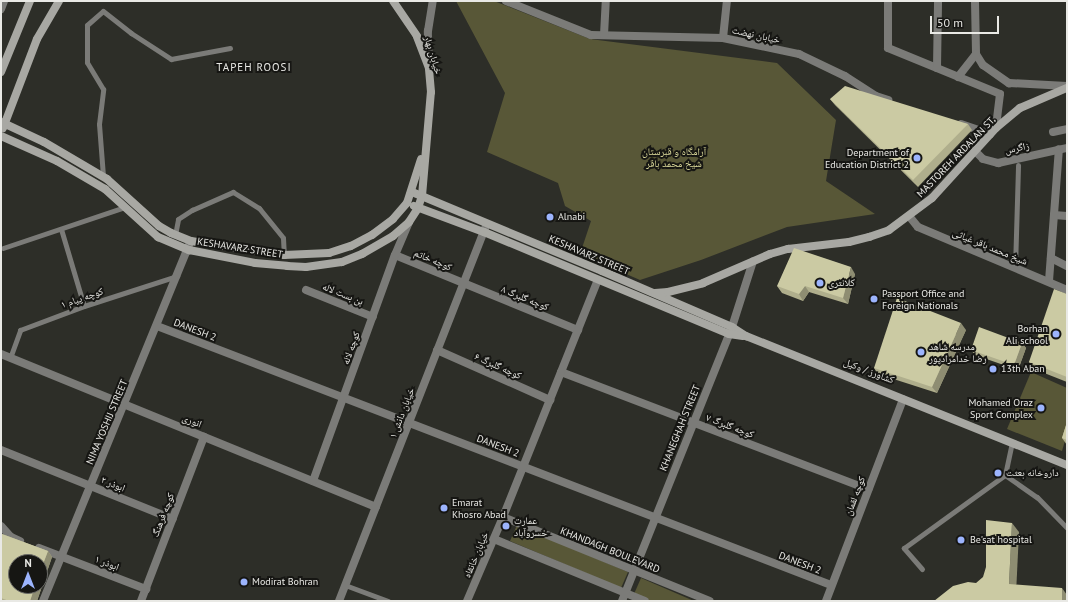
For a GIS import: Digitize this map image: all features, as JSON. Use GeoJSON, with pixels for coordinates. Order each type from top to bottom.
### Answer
{"type":"FeatureCollection","features":[{"type":"Feature","properties":{"kind":"street"},"geometry":{"type":"LineString","coordinates":[[1,9],[4,1]]}},
{"type":"Feature","properties":{"kind":"street"},"geometry":{"type":"LineString","coordinates":[[1,72],[30,1]]}},
{"type":"Feature","properties":{"kind":"street"},"geometry":{"type":"LineString","coordinates":[[1,135],[3,123],[37,39],[59,1]]}},
{"type":"Feature","properties":{"kind":"street","name":"خیابان بهار"},"geometry":{"type":"LineString","coordinates":[[393,1],[417,36],[429,68],[432,92],[422,196]]}},
{"type":"Feature","properties":{"kind":"street"},"geometry":{"type":"LineString","coordinates":[[429,68],[428,31],[433,1]]}},
{"type":"Feature","properties":{"kind":"street","name":"خیابان نهضت"},"geometry":{"type":"LineString","coordinates":[[506,1],[591,35],[723,38],[799,54],[845,76],[876,96],[897,103]]}},
{"type":"Feature","properties":{"kind":"street"},"geometry":{"type":"LineString","coordinates":[[604,35],[606,1]]}},
{"type":"Feature","properties":{"kind":"street"},"geometry":{"type":"LineString","coordinates":[[723,38],[727,1]]}},
{"type":"Feature","properties":{"kind":"street"},"geometry":{"type":"LineString","coordinates":[[888,1],[888,48],[1000,94],[996,128]]}},
{"type":"Feature","properties":{"kind":"street"},"geometry":{"type":"LineString","coordinates":[[937,68],[938,1]]}},
{"type":"Feature","properties":{"kind":"street"},"geometry":{"type":"LineString","coordinates":[[975,1],[976,54],[983,65],[1009,83],[1067,87]]}},
{"type":"Feature","properties":{"kind":"street"},"geometry":{"type":"LineString","coordinates":[[958,77],[976,54]]}},
{"type":"Feature","properties":{"kind":"street","name":"MASTOREH ARDALAN ST."},"geometry":{"type":"LineString","coordinates":[[652,293],[668,292],[702,283],[753,261],[788,249],[849,242],[889,230],[932,198],[990,134],[1020,108],[1067,87]]}},
{"type":"Feature","properties":{"kind":"street"},"geometry":{"type":"LineString","coordinates":[[955,122],[990,134]]}},
{"type":"Feature","properties":{"kind":"street","name":"KESHAVARZ STREET"},"geometry":{"type":"LineString","coordinates":[[3,123],[44,142],[103,176],[160,226],[191,241],[284,255],[329,253],[352,246],[372,235],[393,219],[407,203],[412,192],[488,222],[652,293],[746,336],[1067,465]]}},
{"type":"Feature","properties":{"kind":"street"},"geometry":{"type":"LineString","coordinates":[[1053,132],[1067,129]]}},
{"type":"Feature","properties":{"kind":"street","name":"KESHAVARZ STREET"},"geometry":{"type":"LineString","coordinates":[[1,135],[57,161],[105,189],[158,237],[189,250],[255,263],[306,267],[326,266],[342,262],[362,254],[393,236],[409,222],[418,208],[422,196]]}},
{"type":"Feature","properties":{"kind":"street","name":"خیابان بهار"},"geometry":{"type":"LineString","coordinates":[[412,192],[426,145]]}},
{"type":"Feature","properties":{"kind":"street"},"geometry":{"type":"LineString","coordinates":[[1049,281],[1054,215],[1063,149]]}},
{"type":"Feature","properties":{"kind":"street","name":"زاگرس"},"geometry":{"type":"LineString","coordinates":[[975,151],[984,159],[998,163],[1063,149]]}},
{"type":"Feature","properties":{"kind":"street","name":"KESHAVARZ STREET"},"geometry":{"type":"LineString","coordinates":[[407,203],[484,232],[598,280],[731,329]]}},
{"type":"Feature","properties":{"kind":"street"},"geometry":{"type":"LineString","coordinates":[[1054,215],[1067,216]]}},
{"type":"Feature","properties":{"kind":"street","name":"شیخ محمد باقر غیاثی"},"geometry":{"type":"LineString","coordinates":[[909,216],[918,227],[1049,281],[1067,290]]}},
{"type":"Feature","properties":{"kind":"street","name":"کوچه لاله"},"geometry":{"type":"LineString","coordinates":[[313,481],[395,255],[409,222]]}},
{"type":"Feature","properties":{"kind":"street","name":"خیابان دانش ۱"},"geometry":{"type":"LineString","coordinates":[[339,601],[488,222]]}},
{"type":"Feature","properties":{"kind":"street","name":"NIMA YOSHIJ STREET"},"geometry":{"type":"LineString","coordinates":[[43,601],[158,326],[189,250],[191,241]]}},
{"type":"Feature","properties":{"kind":"street","name":"کوچه خاتم"},"geometry":{"type":"LineString","coordinates":[[395,255],[464,284]]}},
{"type":"Feature","properties":{"kind":"street"},"geometry":{"type":"LineString","coordinates":[[1051,258],[1067,266]]}},
{"type":"Feature","properties":{"kind":"street","name":"KHANEGHAH STREET"},"geometry":{"type":"LineString","coordinates":[[622,601],[731,329],[753,261]]}},
{"type":"Feature","properties":{"kind":"street","name":"خیابان خانقاه"},"geometry":{"type":"LineString","coordinates":[[467,601],[503,517],[522,466],[598,280]]}},
{"type":"Feature","properties":{"kind":"street","name":"کوچه گلبرگ ۸"},"geometry":{"type":"LineString","coordinates":[[464,284],[578,330]]}},
{"type":"Feature","properties":{"kind":"street","name":"بن بست لاله"},"geometry":{"type":"LineString","coordinates":[[306,290],[373,317]]}},
{"type":"Feature","properties":{"kind":"street","name":"کشاورز / وکیل"},"geometry":{"type":"LineString","coordinates":[[668,292],[701,313],[731,329],[1067,459]]}},
{"type":"Feature","properties":{"kind":"street","name":"DANESH 2"},"geometry":{"type":"LineString","coordinates":[[158,326],[831,585]]}},
{"type":"Feature","properties":{"kind":"street","name":"کوچه گلبرگ ۶"},"geometry":{"type":"LineString","coordinates":[[437,350],[550,400]]}},
{"type":"Feature","properties":{"kind":"street","name":"انوری"},"geometry":{"type":"LineString","coordinates":[[1,354],[376,506]]}},
{"type":"Feature","properties":{"kind":"street","name":"کوچه گلبرگ ۷"},"geometry":{"type":"LineString","coordinates":[[561,372],[868,490]]}},
{"type":"Feature","properties":{"kind":"street","name":"کوچه لقمان"},"geometry":{"type":"LineString","coordinates":[[826,601],[903,399]]}},
{"type":"Feature","properties":{"kind":"street","name":"کوچه فرهنگ"},"geometry":{"type":"LineString","coordinates":[[141,601],[204,437]]}},
{"type":"Feature","properties":{"kind":"street","name":"ابوذر ۲"},"geometry":{"type":"LineString","coordinates":[[1,450],[173,518]]}},
{"type":"Feature","properties":{"kind":"street","name":"KHANDAGH BOULEVARD"},"geometry":{"type":"LineString","coordinates":[[503,517],[710,601]]}},
{"type":"Feature","properties":{"kind":"street","name":"ابوذر ۱"},"geometry":{"type":"LineString","coordinates":[[1,526],[11,538],[146,589]]}},
{"type":"Feature","properties":{"kind":"street"},"geometry":{"type":"LineString","coordinates":[[494,539],[645,601]]}},
{"type":"Feature","properties":{"kind":"lane"},"geometry":{"type":"LineString","coordinates":[[103,176],[99,124],[103,89],[87,62],[87,25],[103,11],[171,59],[230,48]]}},
{"type":"Feature","properties":{"kind":"lane"},"geometry":{"type":"LineString","coordinates":[[1015,268],[1018,165]]}},
{"type":"Feature","properties":{"kind":"lane"},"geometry":{"type":"LineString","coordinates":[[176,235],[178,219],[192,210],[233,192],[259,208],[283,238],[284,255]]}},
{"type":"Feature","properties":{"kind":"lane"},"geometry":{"type":"LineString","coordinates":[[2,248],[125,207]]}},
{"type":"Feature","properties":{"kind":"lane"},"geometry":{"type":"LineString","coordinates":[[61,229],[84,306]]}},
{"type":"Feature","properties":{"kind":"lane","name":"کوچه پیام ۱"},"geometry":{"type":"LineString","coordinates":[[10,358],[20,330],[84,306],[178,276]]}},
{"type":"Feature","properties":{"kind":"lane"},"geometry":{"type":"LineString","coordinates":[[922,569],[904,548],[1005,475],[1012,442]]}},
{"type":"Feature","properties":{"kind":"lane"},"geometry":{"type":"LineString","coordinates":[[1005,475],[1037,497],[1067,528]]}},
{"type":"Feature","properties":{"kind":"lane"},"geometry":{"type":"LineString","coordinates":[[345,585],[388,601]]}},
{"type":"Feature","properties":{"kind":"green space","name":"آرامگاه و قبرستان شیخ محمد باقر"},"geometry":{"type":"Polygon","coordinates":[[[456,1],[494,1],[590,39],[777,63],[836,120],[826,181],[875,214],[787,227],[701,260],[640,280],[580,254],[591,221],[565,206],[558,183],[487,152],[505,93],[456,1]]]}},
{"type":"Feature","properties":{"kind":"green space","name":"Mohamed Oraz Sport Complex"},"geometry":{"type":"Polygon","coordinates":[[[1031,372],[1067,388],[1067,434],[1062,451],[1007,429],[1031,372]]]}},
{"type":"Feature","properties":{"kind":"green space"},"geometry":{"type":"Polygon","coordinates":[[[517,525],[628,572],[621,588],[510,541],[517,525]]]}},
{"type":"Feature","properties":{"kind":"green space"},"geometry":{"type":"Polygon","coordinates":[[[641,578],[694,601],[650,601],[634,594],[641,578]]]}},
{"type":"Feature","properties":{"kind":"building","name":"Department of Education District 2"},"geometry":{"type":"Polygon","coordinates":[[[845,86],[968,124],[913,180],[830,99],[845,86]]]}},
{"type":"Feature","properties":{"kind":"building","name":"کلانتری"},"geometry":{"type":"Polygon","coordinates":[[[794,248],[851,267],[843,298],[805,286],[799,294],[777,286],[794,248]]]}},
{"type":"Feature","properties":{"kind":"building","name":"Borhan Ali school"},"geometry":{"type":"Polygon","coordinates":[[[1054,289],[1067,294],[1067,377],[1029,362],[1054,289]]]}},
{"type":"Feature","properties":{"kind":"building","name":"مدرسه شاهد رضا خدامرادپور"},"geometry":{"type":"Polygon","coordinates":[[[897,298],[961,323],[932,387],[874,368],[897,298]]]}},
{"type":"Feature","properties":{"kind":"building"},"geometry":{"type":"Polygon","coordinates":[[[979,327],[1022,343],[1014,365],[971,350],[979,327]]]}},
{"type":"Feature","properties":{"kind":"building"},"geometry":{"type":"Polygon","coordinates":[[[1067,422],[1067,440],[1062,438],[1067,422]]]}},
{"type":"Feature","properties":{"kind":"building"},"geometry":{"type":"Polygon","coordinates":[[[986,520],[1012,523],[1009,584],[1062,588],[1062,601],[934,601],[953,586],[968,582],[976,583],[983,577],[986,567],[986,520]]]}},
{"type":"Feature","properties":{"kind":"building"},"geometry":{"type":"Polygon","coordinates":[[[1,532],[2,534],[48,551],[47,554],[8,554],[8,594],[32,594],[30,601],[9,601],[1,598],[1,532]]]}},
{"type":"Feature","properties":{"kind":"place","name":"Department of Education District 2"},"geometry":{"type":"Point","coordinates":[917,158]}},
{"type":"Feature","properties":{"kind":"place","name":"Alnabi"},"geometry":{"type":"Point","coordinates":[550,217]}},
{"type":"Feature","properties":{"kind":"place","name":"کلانتری"},"geometry":{"type":"Point","coordinates":[820,283]}},
{"type":"Feature","properties":{"kind":"place","name":"Passport Office and Foreign Nationals"},"geometry":{"type":"Point","coordinates":[874,299]}},
{"type":"Feature","properties":{"kind":"place","name":"Borhan Ali school"},"geometry":{"type":"Point","coordinates":[1056,334]}},
{"type":"Feature","properties":{"kind":"place","name":"مدرسه شاهد رضا خدامرادپور"},"geometry":{"type":"Point","coordinates":[921,352]}},
{"type":"Feature","properties":{"kind":"place","name":"13th Aban"},"geometry":{"type":"Point","coordinates":[993,369]}},
{"type":"Feature","properties":{"kind":"place","name":"Mohamed Oraz Sport Complex"},"geometry":{"type":"Point","coordinates":[1041,408]}},
{"type":"Feature","properties":{"kind":"place","name":"داروخانه بعثت"},"geometry":{"type":"Point","coordinates":[998,473]}},
{"type":"Feature","properties":{"kind":"place","name":"Emarat Khosro Abad"},"geometry":{"type":"Point","coordinates":[444,508]}},
{"type":"Feature","properties":{"kind":"place","name":"عمارت خسروآباد"},"geometry":{"type":"Point","coordinates":[506,526]}},
{"type":"Feature","properties":{"kind":"place","name":"Be'sat hospital"},"geometry":{"type":"Point","coordinates":[961,540]}},
{"type":"Feature","properties":{"kind":"place","name":"Modirat Bohran"},"geometry":{"type":"Point","coordinates":[244,582]}},
{"type":"Feature","properties":{"kind":"district","name":"TAPEH ROOSI"},"geometry":{"type":"Point","coordinates":[254,67]}}]}
